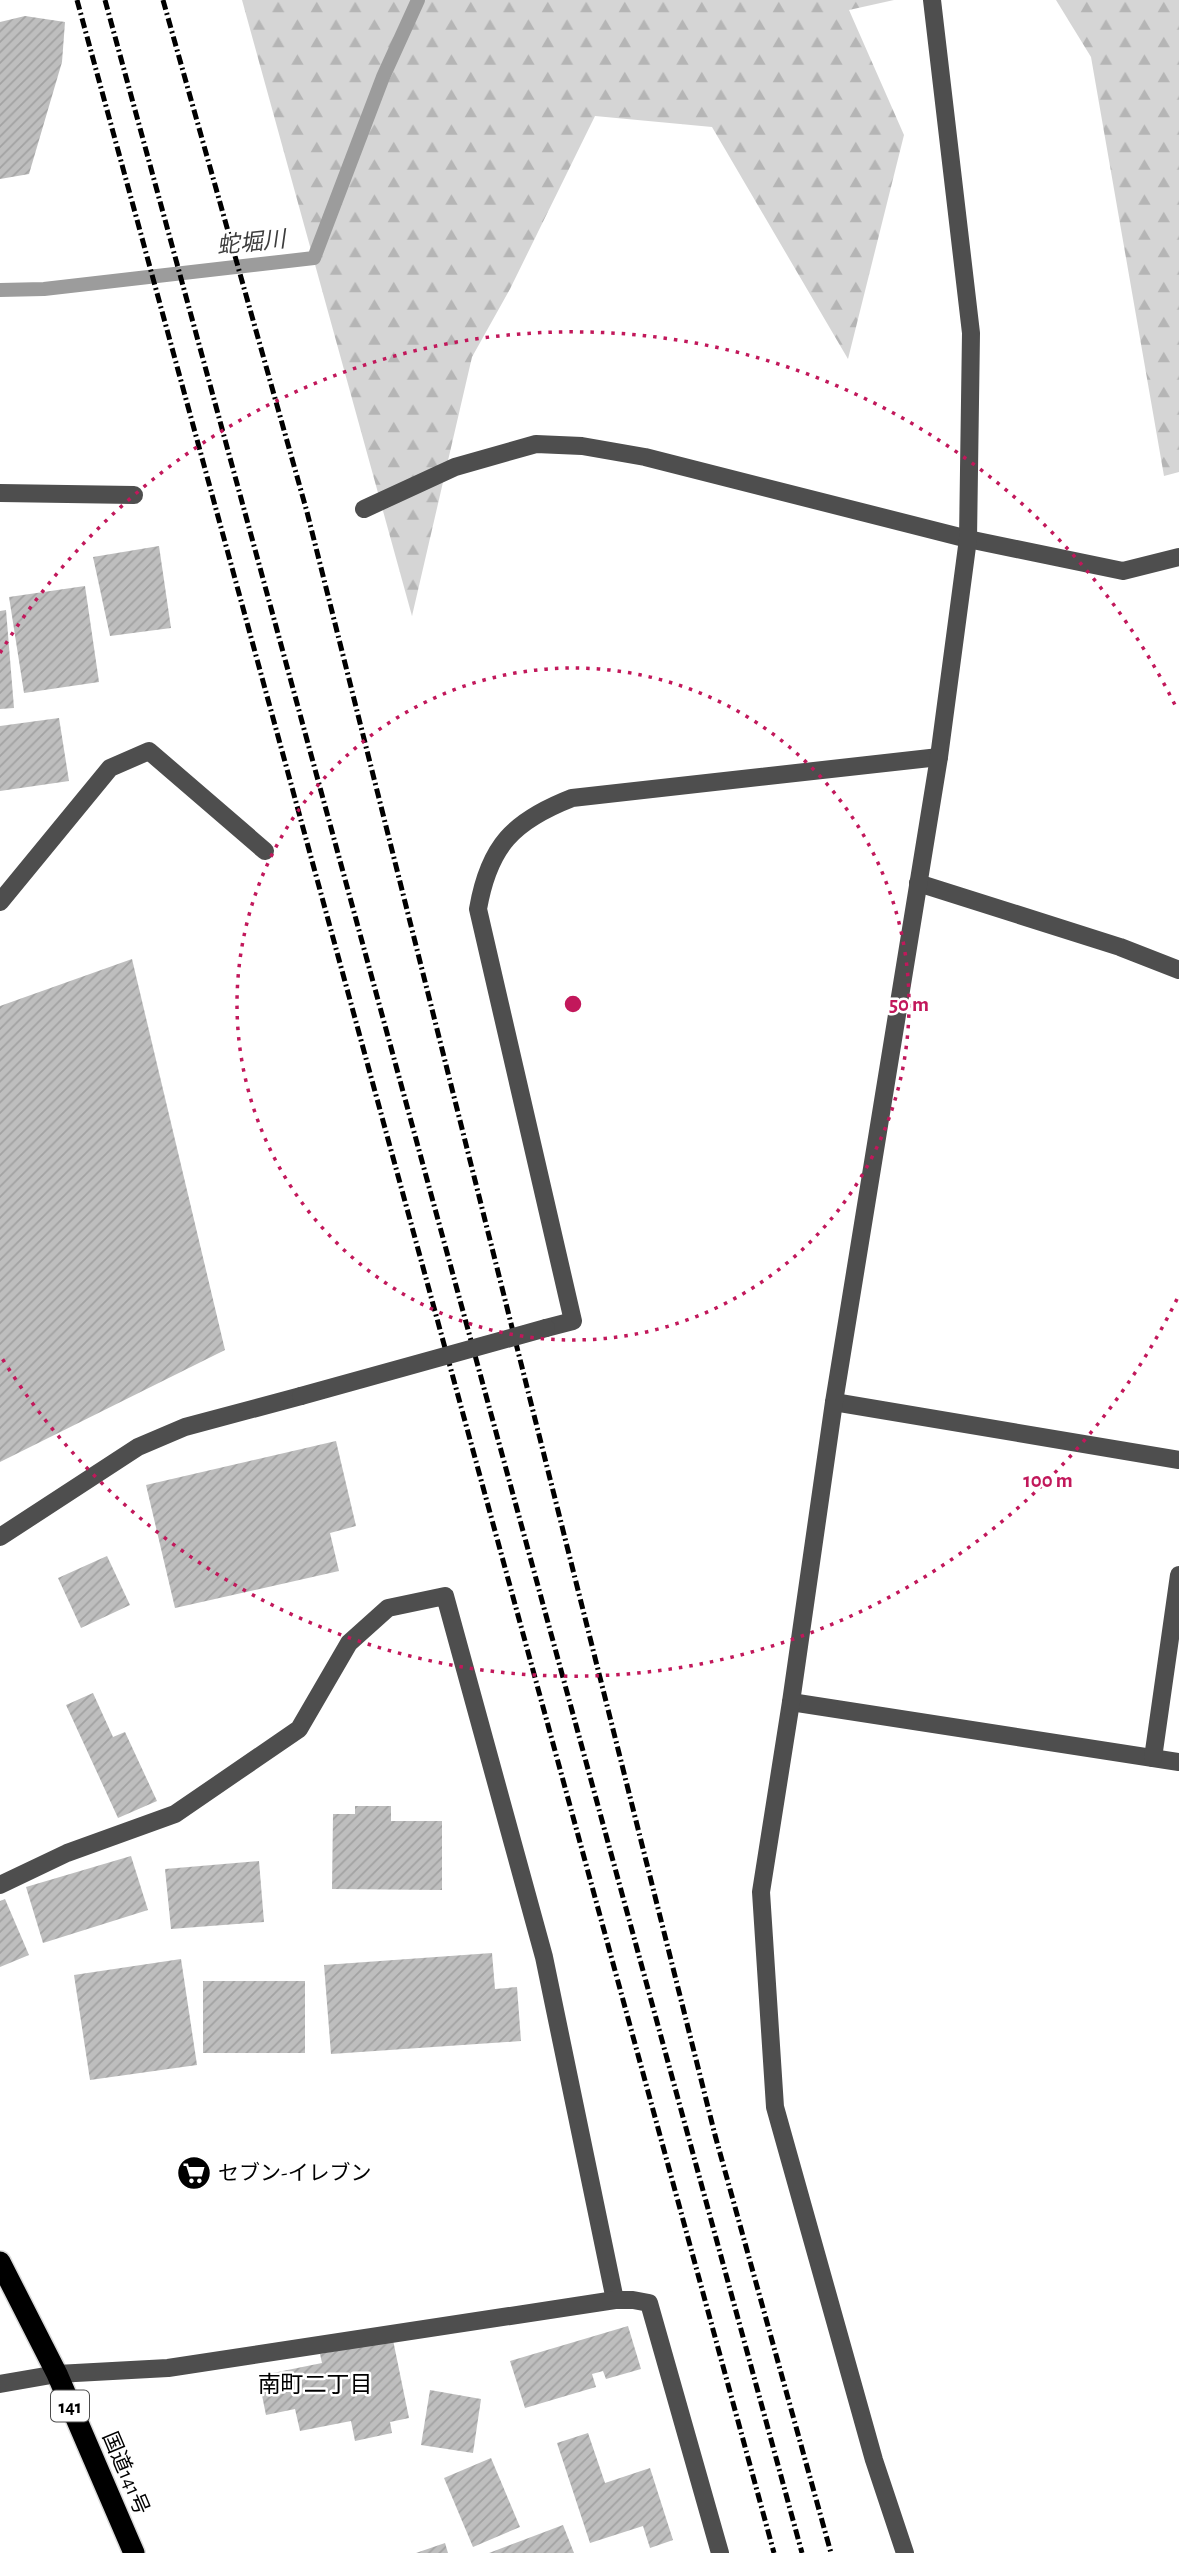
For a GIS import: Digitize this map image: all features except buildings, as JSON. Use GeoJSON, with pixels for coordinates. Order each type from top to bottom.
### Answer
{"type":"FeatureCollection","features":[{"type":"Feature","properties":{"kind":"highway","name":"国道141号"},"geometry":{"type":"LineString","coordinates":[[0,2262],[57,2374],[134,2553]]}},
{"type":"Feature","properties":{"kind":"street"},"geometry":{"type":"LineString","coordinates":[[905,2553],[874,2460],[775,2107],[761,1892],[834,1402],[939,757],[968,539],[971,333],[932,0]]}},
{"type":"Feature","properties":{"kind":"street"},"geometry":{"type":"LineString","coordinates":[[365,509],[456,467],[536,444],[582,446],[645,457],[968,539],[1123,571],[1179,557]]}},
{"type":"Feature","properties":{"kind":"street"},"geometry":{"type":"LineString","coordinates":[[0,493],[134,495]]}},
{"type":"Feature","properties":{"kind":"street"},"geometry":{"type":"LineString","coordinates":[[0,902],[110,768],[149,751],[265,851]]}},
{"type":"Feature","properties":{"kind":"street"},"geometry":{"type":"LineString","coordinates":[[0,1537],[138,1447],[185,1427],[573,1321],[478,909],[483,880],[495,853],[517,827],[541,810],[572,798],[939,757]]}},
{"type":"Feature","properties":{"kind":"street"},"geometry":{"type":"LineString","coordinates":[[918,883],[1120,947],[1179,970]]}},
{"type":"Feature","properties":{"kind":"street"},"geometry":{"type":"LineString","coordinates":[[834,1402],[1179,1460]]}},
{"type":"Feature","properties":{"kind":"street"},"geometry":{"type":"LineString","coordinates":[[1153,1758],[1179,1575]]}},
{"type":"Feature","properties":{"kind":"street"},"geometry":{"type":"LineString","coordinates":[[0,1885],[67,1853],[175,1814],[299,1729],[349,1643],[388,1608],[445,1596],[544,1957],[615,2300]]}},
{"type":"Feature","properties":{"kind":"street"},"geometry":{"type":"LineString","coordinates":[[791,1702],[1179,1762]]}},
{"type":"Feature","properties":{"kind":"street"},"geometry":{"type":"LineString","coordinates":[[0,2384],[57,2374],[168,2368],[615,2300],[649,2303],[718,2552]]}},
{"type":"Feature","properties":{"kind":"green space"},"geometry":{"type":"Polygon","coordinates":[[[242,0],[894,0],[849,10],[904,135],[848,359],[712,127],[595,116],[510,289],[472,357],[412,616],[242,0]]]}},
{"type":"Feature","properties":{"kind":"green space"},"geometry":{"type":"Polygon","coordinates":[[[1056,0],[1179,0],[1179,472],[1164,476],[1091,57],[1056,0]]]}},
{"type":"Feature","properties":{"kind":"waterway","name":"蛇堀川"},"geometry":{"type":"LineString","coordinates":[[0,290],[44,289],[314,258],[383,77],[418,0]]}},
{"type":"Feature","properties":{"kind":"railway"},"geometry":{"type":"LineString","coordinates":[[77,0],[774,2553]]}},
{"type":"Feature","properties":{"kind":"railway"},"geometry":{"type":"LineString","coordinates":[[105,0],[802,2553]]}},
{"type":"Feature","properties":{"kind":"railway"},"geometry":{"type":"LineString","coordinates":[[163,0],[307,512],[715,2135],[831,2553]]}},
{"type":"Feature","properties":{"kind":"place","name":"セブン-イレブン"},"geometry":{"type":"Point","coordinates":[194,2173]}},
{"type":"Feature","properties":{"kind":"district","name":"南町二丁目"},"geometry":{"type":"Point","coordinates":[315,2384]}}]}
